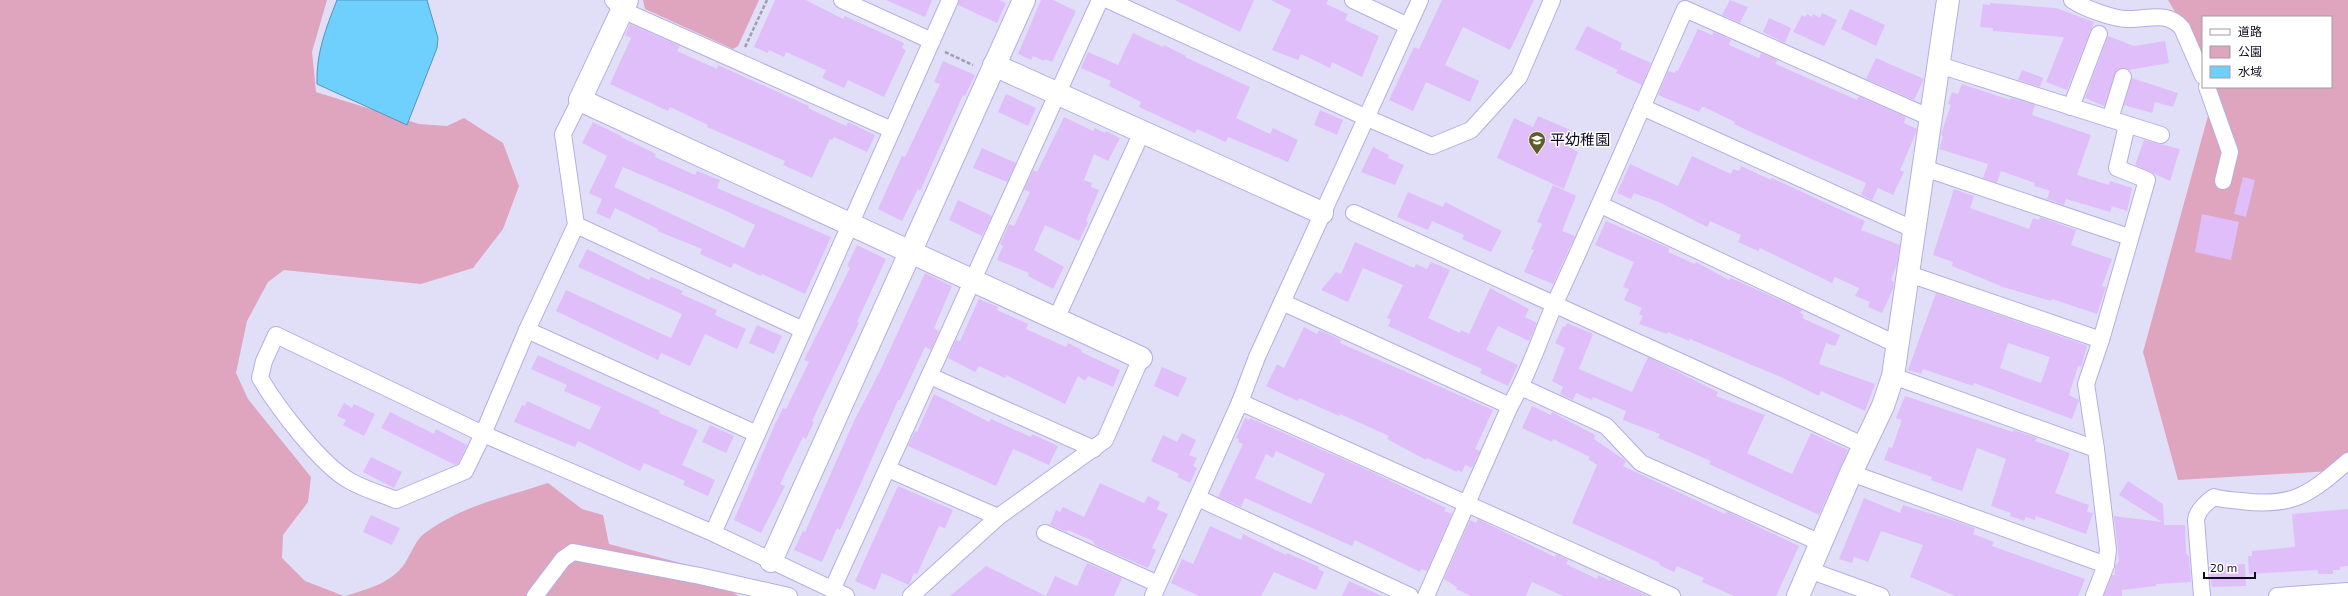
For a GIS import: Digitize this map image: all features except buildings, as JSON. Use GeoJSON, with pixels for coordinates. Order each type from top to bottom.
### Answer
{"type":"FeatureCollection","features":[{"type":"Feature","properties":{"kind":"street"},"geometry":{"type":"LineString","coordinates":[[842,0],[931,43]]}},
{"type":"Feature","properties":{"kind":"street"},"geometry":{"type":"LineString","coordinates":[[713,533],[950,0]]}},
{"type":"Feature","properties":{"kind":"street"},"geometry":{"type":"LineString","coordinates":[[770,561],[1024,0]]}},
{"type":"Feature","properties":{"kind":"street"},"geometry":{"type":"LineString","coordinates":[[892,130],[738,62],[620,3],[580,100],[564,134],[576,225],[527,330],[483,434],[465,471],[396,500],[350,482],[332,468],[274,402],[260,378],[264,361],[276,335],[483,434],[713,533],[839,593],[888,468],[1100,0]]}},
{"type":"Feature","properties":{"kind":"street"},"geometry":{"type":"LineString","coordinates":[[1108,0],[1365,118],[1432,146],[1471,130],[1519,77],[1552,0]]}},
{"type":"Feature","properties":{"kind":"street"},"geometry":{"type":"LineString","coordinates":[[1353,0],[1408,26]]}},
{"type":"Feature","properties":{"kind":"street"},"geometry":{"type":"LineString","coordinates":[[1045,533],[1156,590],[1240,402],[1282,302],[1420,0]]}},
{"type":"Feature","properties":{"kind":"street"},"geometry":{"type":"LineString","coordinates":[[1798,596],[1850,473],[1865,446],[1883,406],[1893,376],[1948,0]]}},
{"type":"Feature","properties":{"kind":"street"},"geometry":{"type":"LineString","coordinates":[[2072,0],[2117,18],[2162,16],[2176,21],[2182,28],[2202,74]]}},
{"type":"Feature","properties":{"kind":"street"},"geometry":{"type":"LineString","coordinates":[[1426,596],[1510,406],[1521,387],[1554,306],[1601,205],[1685,9],[1931,118]]}},
{"type":"Feature","properties":{"kind":"street"},"geometry":{"type":"LineString","coordinates":[[2071,107],[2099,34]]}},
{"type":"Feature","properties":{"kind":"street"},"geometry":{"type":"LineString","coordinates":[[1939,65],[2161,135]]}},
{"type":"Feature","properties":{"kind":"street"},"geometry":{"type":"LineString","coordinates":[[992,69],[1058,94],[1322,213]]}},
{"type":"Feature","properties":{"kind":"street"},"geometry":{"type":"LineString","coordinates":[[2110,119],[2123,77]]}},
{"type":"Feature","properties":{"kind":"street"},"geometry":{"type":"LineString","coordinates":[[2207,88],[2230,152],[2224,181]]}},
{"type":"Feature","properties":{"kind":"street"},"geometry":{"type":"LineString","coordinates":[[580,100],[1140,358],[1106,440],[998,517],[911,596]]}},
{"type":"Feature","properties":{"kind":"street"},"geometry":{"type":"LineString","coordinates":[[1642,107],[1915,230]]}},
{"type":"Feature","properties":{"kind":"street"},"geometry":{"type":"LineString","coordinates":[[2094,596],[2106,565],[2108,550],[2096,449],[2086,384],[2101,340],[2129,237],[2147,180],[2117,168],[2127,125]]}},
{"type":"Feature","properties":{"kind":"street"},"geometry":{"type":"LineString","coordinates":[[1056,319],[1142,132]]}},
{"type":"Feature","properties":{"kind":"street"},"geometry":{"type":"LineString","coordinates":[[1924,168],[2129,237]]}},
{"type":"Feature","properties":{"kind":"street"},"geometry":{"type":"LineString","coordinates":[[1601,205],[1898,345]]}},
{"type":"Feature","properties":{"kind":"street"},"geometry":{"type":"LineString","coordinates":[[1354,213],[1554,306],[1865,446]]}},
{"type":"Feature","properties":{"kind":"street"},"geometry":{"type":"LineString","coordinates":[[576,225],[803,330]]}},
{"type":"Feature","properties":{"kind":"street"},"geometry":{"type":"LineString","coordinates":[[1909,274],[2101,340]]}},
{"type":"Feature","properties":{"kind":"street"},"geometry":{"type":"LineString","coordinates":[[1282,302],[1510,406]]}},
{"type":"Feature","properties":{"kind":"street"},"geometry":{"type":"LineString","coordinates":[[527,330],[757,434]]}},
{"type":"Feature","properties":{"kind":"street"},"geometry":{"type":"LineString","coordinates":[[930,376],[1094,449]]}},
{"type":"Feature","properties":{"kind":"street"},"geometry":{"type":"LineString","coordinates":[[1893,376],[2096,449]]}},
{"type":"Feature","properties":{"kind":"street"},"geometry":{"type":"LineString","coordinates":[[1521,387],[1606,426],[1641,463],[1821,543]]}},
{"type":"Feature","properties":{"kind":"street"},"geometry":{"type":"LineString","coordinates":[[1240,402],[1467,502],[1672,596]]}},
{"type":"Feature","properties":{"kind":"street"},"geometry":{"type":"LineString","coordinates":[[2202,596],[2196,515],[2208,501],[2214,497],[2260,504],[2287,502],[2302,496],[2348,461]]}},
{"type":"Feature","properties":{"kind":"street"},"geometry":{"type":"LineString","coordinates":[[888,468],[998,517]]}},
{"type":"Feature","properties":{"kind":"street"},"geometry":{"type":"LineString","coordinates":[[1850,473],[2106,565]]}},
{"type":"Feature","properties":{"kind":"street"},"geometry":{"type":"LineString","coordinates":[[1198,498],[1410,596]]}},
{"type":"Feature","properties":{"kind":"street"},"geometry":{"type":"LineString","coordinates":[[535,596],[562,559],[573,552],[700,576],[789,596]]}},
{"type":"Feature","properties":{"kind":"street"},"geometry":{"type":"LineString","coordinates":[[1809,570],[1881,596]]}},
{"type":"Feature","properties":{"kind":"street"},"geometry":{"type":"LineString","coordinates":[[2277,596],[2348,591]]}},
{"type":"Feature","properties":{"kind":"path"},"geometry":{"type":"LineString","coordinates":[[738,62],[766,0]]}},
{"type":"Feature","properties":{"kind":"path"},"geometry":{"type":"LineString","coordinates":[[931,43],[992,69]]}},
{"type":"Feature","properties":{"kind":"green space"},"geometry":{"type":"Polygon","coordinates":[[[0,0],[327,0],[312,52],[316,92],[419,124],[447,126],[464,118],[503,143],[519,186],[503,229],[473,268],[421,284],[284,270],[268,282],[247,321],[236,373],[248,399],[311,477],[308,502],[283,535],[282,558],[305,581],[344,596],[0,596],[0,0]]]}},
{"type":"Feature","properties":{"kind":"green space"},"geometry":{"type":"Polygon","coordinates":[[[643,0],[759,0],[738,46],[733,49],[645,9],[643,0]]]}},
{"type":"Feature","properties":{"kind":"green space"},"geometry":{"type":"Polygon","coordinates":[[[2168,0],[2348,0],[2348,470],[2178,480],[2143,352],[2216,88],[2332,88],[2332,16],[2202,16],[2202,57],[2168,0]]]}},
{"type":"Feature","properties":{"kind":"green space"},"geometry":{"type":"Polygon","coordinates":[[[548,483],[582,509],[603,515],[609,544],[703,569],[738,596],[345,596],[378,585],[393,576],[405,563],[416,543],[422,536],[440,523],[470,508],[548,483]]]}},
{"type":"Feature","properties":{"kind":"water"},"geometry":{"type":"Polygon","coordinates":[[[337,0],[427,0],[438,38],[437,48],[407,125],[317,84],[320,51],[337,0]]]}},
{"type":"Feature","properties":{"kind":"place","name":"平幼稚園"},"geometry":{"type":"Point","coordinates":[1537,155]}}]}
